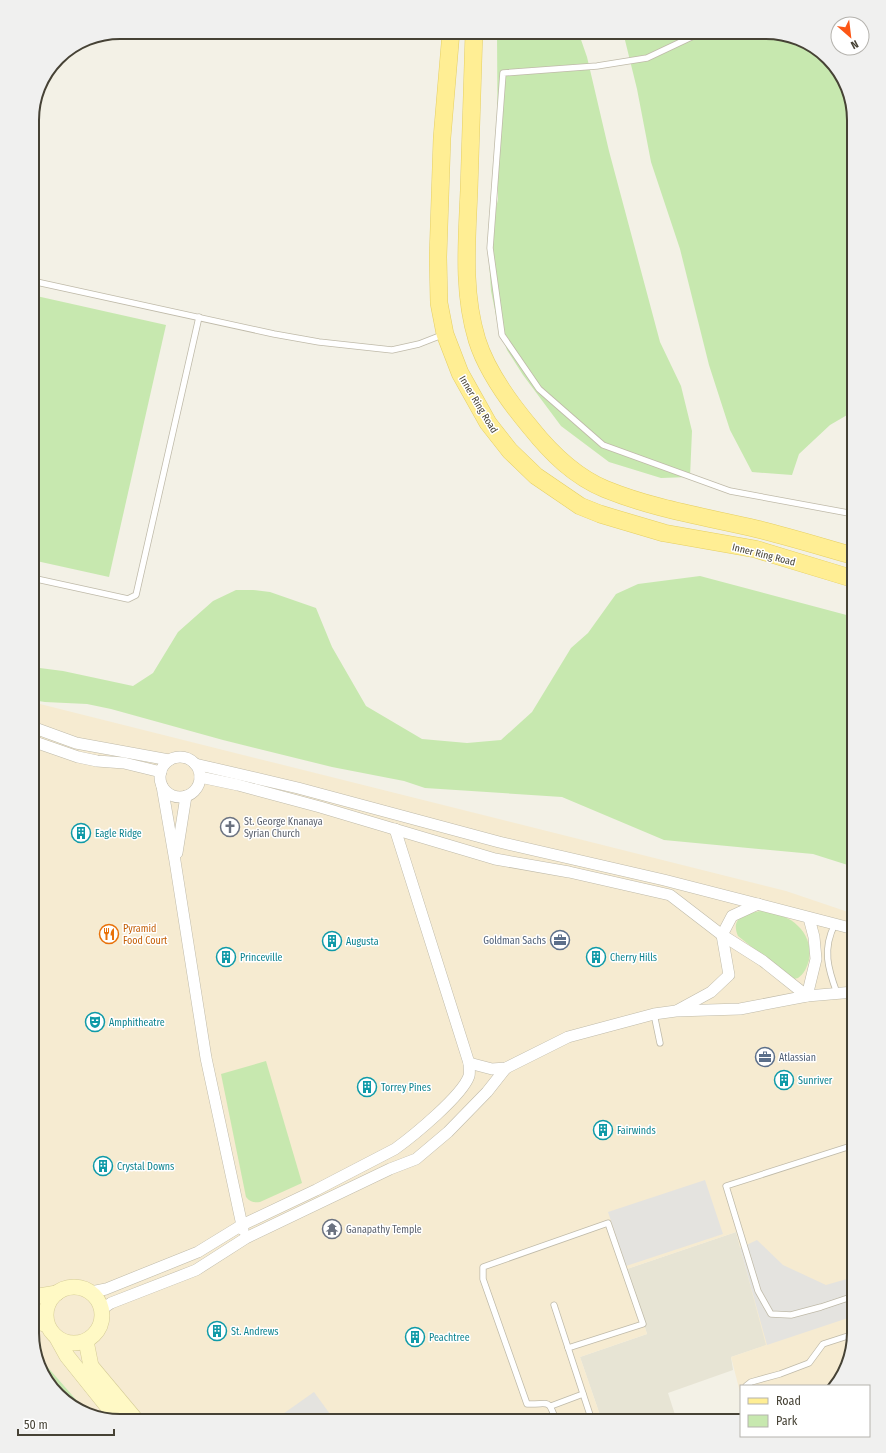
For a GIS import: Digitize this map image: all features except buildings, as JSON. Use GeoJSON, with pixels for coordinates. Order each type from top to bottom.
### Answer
{"type":"FeatureCollection","features":[{"type":"Feature","properties":{"kind":"main road","name":"Inner Ring Road"},"geometry":{"type":"LineString","coordinates":[[450,39],[442,138],[438,257],[439,303],[445,334],[464,379],[488,423],[510,451],[536,476],[580,506],[600,514],[664,533],[755,549],[847,577]]}},
{"type":"Feature","properties":{"kind":"main road"},"geometry":{"type":"LineString","coordinates":[[474,39],[466,257],[468,297],[477,340],[486,362],[512,405],[537,436],[564,464],[590,482],[604,489],[668,510],[758,530],[847,554]]}},
{"type":"Feature","properties":{"kind":"street"},"geometry":{"type":"LineString","coordinates":[[39,729],[76,743],[169,760]]}},
{"type":"Feature","properties":{"kind":"street"},"geometry":{"type":"LineString","coordinates":[[39,743],[78,757],[97,761],[124,763],[161,772]]}},
{"type":"Feature","properties":{"kind":"street"},"geometry":{"type":"LineString","coordinates":[[162,786],[172,795],[179,797],[186,796],[196,788],[200,777],[199,770],[190,760],[183,757],[176,757],[169,760],[164,765],[160,779],[175,861],[206,1058],[246,1238]]}},
{"type":"Feature","properties":{"kind":"street"},"geometry":{"type":"LineString","coordinates":[[195,764],[298,788],[499,842],[664,880],[847,927]]}},
{"type":"Feature","properties":{"kind":"street"},"geometry":{"type":"LineString","coordinates":[[200,777],[224,781],[271,794],[496,859],[570,872],[670,895],[722,935],[763,961],[807,996]]}},
{"type":"Feature","properties":{"kind":"street"},"geometry":{"type":"LineString","coordinates":[[175,861],[186,796]]}},
{"type":"Feature","properties":{"kind":"street"},"geometry":{"type":"LineString","coordinates":[[91,1292],[106,1289],[198,1252],[242,1225],[316,1190],[400,1145],[457,1095],[469,1075],[469,1063],[395,829]]}},
{"type":"Feature","properties":{"kind":"street"},"geometry":{"type":"LineString","coordinates":[[676,1011],[711,992],[729,975],[722,935],[732,916],[758,904]]}},
{"type":"Feature","properties":{"kind":"street"},"geometry":{"type":"LineString","coordinates":[[807,996],[816,959],[814,937],[809,918]]}},
{"type":"Feature","properties":{"kind":"street"},"geometry":{"type":"LineString","coordinates":[[469,1063],[492,1069],[506,1068],[568,1037],[654,1014],[676,1011],[740,1009],[807,996],[847,992]]}},
{"type":"Feature","properties":{"kind":"street"},"geometry":{"type":"LineString","coordinates":[[102,1309],[111,1303],[196,1270],[246,1238],[416,1159],[448,1132],[465,1115],[487,1092],[506,1068]]}},
{"type":"Feature","properties":{"kind":"street"},"geometry":{"type":"LineString","coordinates":[[57,1338],[71,1344],[79,1343],[94,1336],[100,1328],[103,1318],[102,1309],[98,1299],[91,1292],[83,1288],[74,1287],[65,1288],[57,1293],[51,1299],[47,1307],[47,1325],[57,1338],[67,1356],[113,1414]]}},
{"type":"Feature","properties":{"kind":"street"},"geometry":{"type":"LineString","coordinates":[[39,1296],[57,1293]]}},
{"type":"Feature","properties":{"kind":"street"},"geometry":{"type":"LineString","coordinates":[[39,1322],[47,1325]]}},
{"type":"Feature","properties":{"kind":"street"},"geometry":{"type":"LineString","coordinates":[[86,1341],[91,1366],[131,1414]]}},
{"type":"Feature","properties":{"kind":"lane"},"geometry":{"type":"LineString","coordinates":[[687,39],[647,58],[597,66],[503,73],[490,248],[502,335],[539,389],[603,445],[730,491],[847,513]]}},
{"type":"Feature","properties":{"kind":"lane"},"geometry":{"type":"LineString","coordinates":[[39,283],[274,334],[318,342],[392,350],[419,344],[445,334]]}},
{"type":"Feature","properties":{"kind":"lane"},"geometry":{"type":"LineString","coordinates":[[39,580],[128,599],[136,595],[199,317]]}},
{"type":"Feature","properties":{"kind":"lane"},"geometry":{"type":"LineString","coordinates":[[835,924],[829,935],[827,952],[828,971],[837,993]]}},
{"type":"Feature","properties":{"kind":"lane"},"geometry":{"type":"LineString","coordinates":[[654,1014],[660,1043]]}},
{"type":"Feature","properties":{"kind":"lane"},"geometry":{"type":"LineString","coordinates":[[847,1147],[726,1186],[758,1291],[771,1314],[791,1316],[847,1298]]}},
{"type":"Feature","properties":{"kind":"lane"},"geometry":{"type":"LineString","coordinates":[[554,1414],[551,1406],[546,1403],[527,1404],[483,1279],[483,1268],[608,1223],[643,1324],[568,1348]]}},
{"type":"Feature","properties":{"kind":"lane"},"geometry":{"type":"LineString","coordinates":[[554,1305],[590,1414]]}},
{"type":"Feature","properties":{"kind":"lane"},"geometry":{"type":"LineString","coordinates":[[747,1385],[751,1382],[780,1374],[809,1363],[822,1344],[847,1336]]}},
{"type":"Feature","properties":{"kind":"lane"},"geometry":{"type":"LineString","coordinates":[[551,1406],[583,1394]]}},
{"type":"Feature","properties":{"kind":"shaded area"},"geometry":{"type":"Polygon","coordinates":[[[39,704],[786,891],[847,912],[847,1333],[841,1364],[828,1385],[740,1385],[740,1392],[731,1357],[766,1345],[736,1232],[627,1269],[647,1334],[580,1357],[600,1414],[115,1414],[94,1410],[78,1402],[45,1364],[39,1338],[39,704]]]}},
{"type":"Feature","properties":{"kind":"shaded area"},"geometry":{"type":"Polygon","coordinates":[[[705,1180],[723,1234],[626,1266],[608,1212],[705,1180]]]}},
{"type":"Feature","properties":{"kind":"shaded area"},"geometry":{"type":"Polygon","coordinates":[[[736,1232],[767,1345],[731,1357],[733,1370],[668,1393],[675,1414],[600,1414],[580,1357],[647,1334],[627,1269],[736,1232]]]}},
{"type":"Feature","properties":{"kind":"shaded area"},"geometry":{"type":"Polygon","coordinates":[[[757,1240],[783,1265],[826,1285],[847,1279],[847,1318],[767,1345],[740,1248],[757,1240]]]}},
{"type":"Feature","properties":{"kind":"shaded area"},"geometry":{"type":"Polygon","coordinates":[[[314,1392],[330,1414],[283,1414],[314,1392]]]}},
{"type":"Feature","properties":{"kind":"green space"},"geometry":{"type":"Polygon","coordinates":[[[497,39],[581,39],[587,57],[609,151],[660,342],[681,386],[692,431],[690,477],[661,478],[609,462],[561,426],[523,375],[507,350],[498,325],[491,291],[488,244],[498,199],[497,39]]]}},
{"type":"Feature","properties":{"kind":"green space"},"geometry":{"type":"Polygon","coordinates":[[[625,39],[771,39],[792,43],[802,47],[819,59],[827,67],[839,84],[843,94],[847,120],[847,415],[830,425],[799,454],[792,475],[752,472],[730,430],[709,365],[680,249],[651,162],[637,89],[625,39]]]}},
{"type":"Feature","properties":{"kind":"green space"},"geometry":{"type":"Polygon","coordinates":[[[39,297],[166,325],[109,577],[39,562],[39,297]]]}},
{"type":"Feature","properties":{"kind":"green space"},"geometry":{"type":"Polygon","coordinates":[[[700,576],[847,615],[847,865],[813,854],[664,840],[562,797],[425,788],[404,781],[332,767],[223,740],[111,709],[87,704],[39,701],[39,668],[63,671],[133,686],[153,673],[178,632],[213,601],[236,590],[253,590],[270,592],[316,608],[332,647],[366,706],[422,739],[467,743],[501,740],[532,712],[571,648],[588,633],[616,594],[638,584],[700,576]]]}},
{"type":"Feature","properties":{"kind":"green space"},"geometry":{"type":"Polygon","coordinates":[[[760,911],[770,912],[788,919],[803,931],[807,939],[809,960],[805,970],[798,978],[794,979],[788,976],[738,936],[736,930],[737,921],[744,915],[760,911]]]}},
{"type":"Feature","properties":{"kind":"green space"},"geometry":{"type":"Polygon","coordinates":[[[266,1061],[302,1183],[260,1202],[256,1202],[251,1201],[246,1197],[221,1074],[266,1061]]]}},
{"type":"Feature","properties":{"kind":"green space"},"geometry":{"type":"Polygon","coordinates":[[[45,1364],[78,1402],[59,1386],[45,1364]]]}},
{"type":"Feature","properties":{"kind":"place","name":"St. George Knanaya Syrian Church"},"geometry":{"type":"Point","coordinates":[230,827]}},
{"type":"Feature","properties":{"kind":"place","name":"Eagle Ridge"},"geometry":{"type":"Point","coordinates":[81,833]}},
{"type":"Feature","properties":{"kind":"place","name":"Pyramid Food Court"},"geometry":{"type":"Point","coordinates":[109,934]}},
{"type":"Feature","properties":{"kind":"place","name":"Goldman Sachs"},"geometry":{"type":"Point","coordinates":[560,940]}},
{"type":"Feature","properties":{"kind":"place","name":"Augusta"},"geometry":{"type":"Point","coordinates":[332,941]}},
{"type":"Feature","properties":{"kind":"place","name":"Princeville"},"geometry":{"type":"Point","coordinates":[226,957]}},
{"type":"Feature","properties":{"kind":"place","name":"Cherry Hills"},"geometry":{"type":"Point","coordinates":[596,957]}},
{"type":"Feature","properties":{"kind":"place","name":"Amphitheatre"},"geometry":{"type":"Point","coordinates":[95,1022]}},
{"type":"Feature","properties":{"kind":"place","name":"Atlassian"},"geometry":{"type":"Point","coordinates":[765,1057]}},
{"type":"Feature","properties":{"kind":"place","name":"Sunriver"},"geometry":{"type":"Point","coordinates":[784,1080]}},
{"type":"Feature","properties":{"kind":"place","name":"Torrey Pines"},"geometry":{"type":"Point","coordinates":[367,1087]}},
{"type":"Feature","properties":{"kind":"place","name":"Fairwinds"},"geometry":{"type":"Point","coordinates":[603,1130]}},
{"type":"Feature","properties":{"kind":"place","name":"Crystal Downs"},"geometry":{"type":"Point","coordinates":[103,1166]}},
{"type":"Feature","properties":{"kind":"place","name":"Ganapathy Temple"},"geometry":{"type":"Point","coordinates":[332,1229]}},
{"type":"Feature","properties":{"kind":"place","name":"St. Andrews"},"geometry":{"type":"Point","coordinates":[217,1331]}},
{"type":"Feature","properties":{"kind":"place","name":"Peachtree"},"geometry":{"type":"Point","coordinates":[415,1337]}}]}
